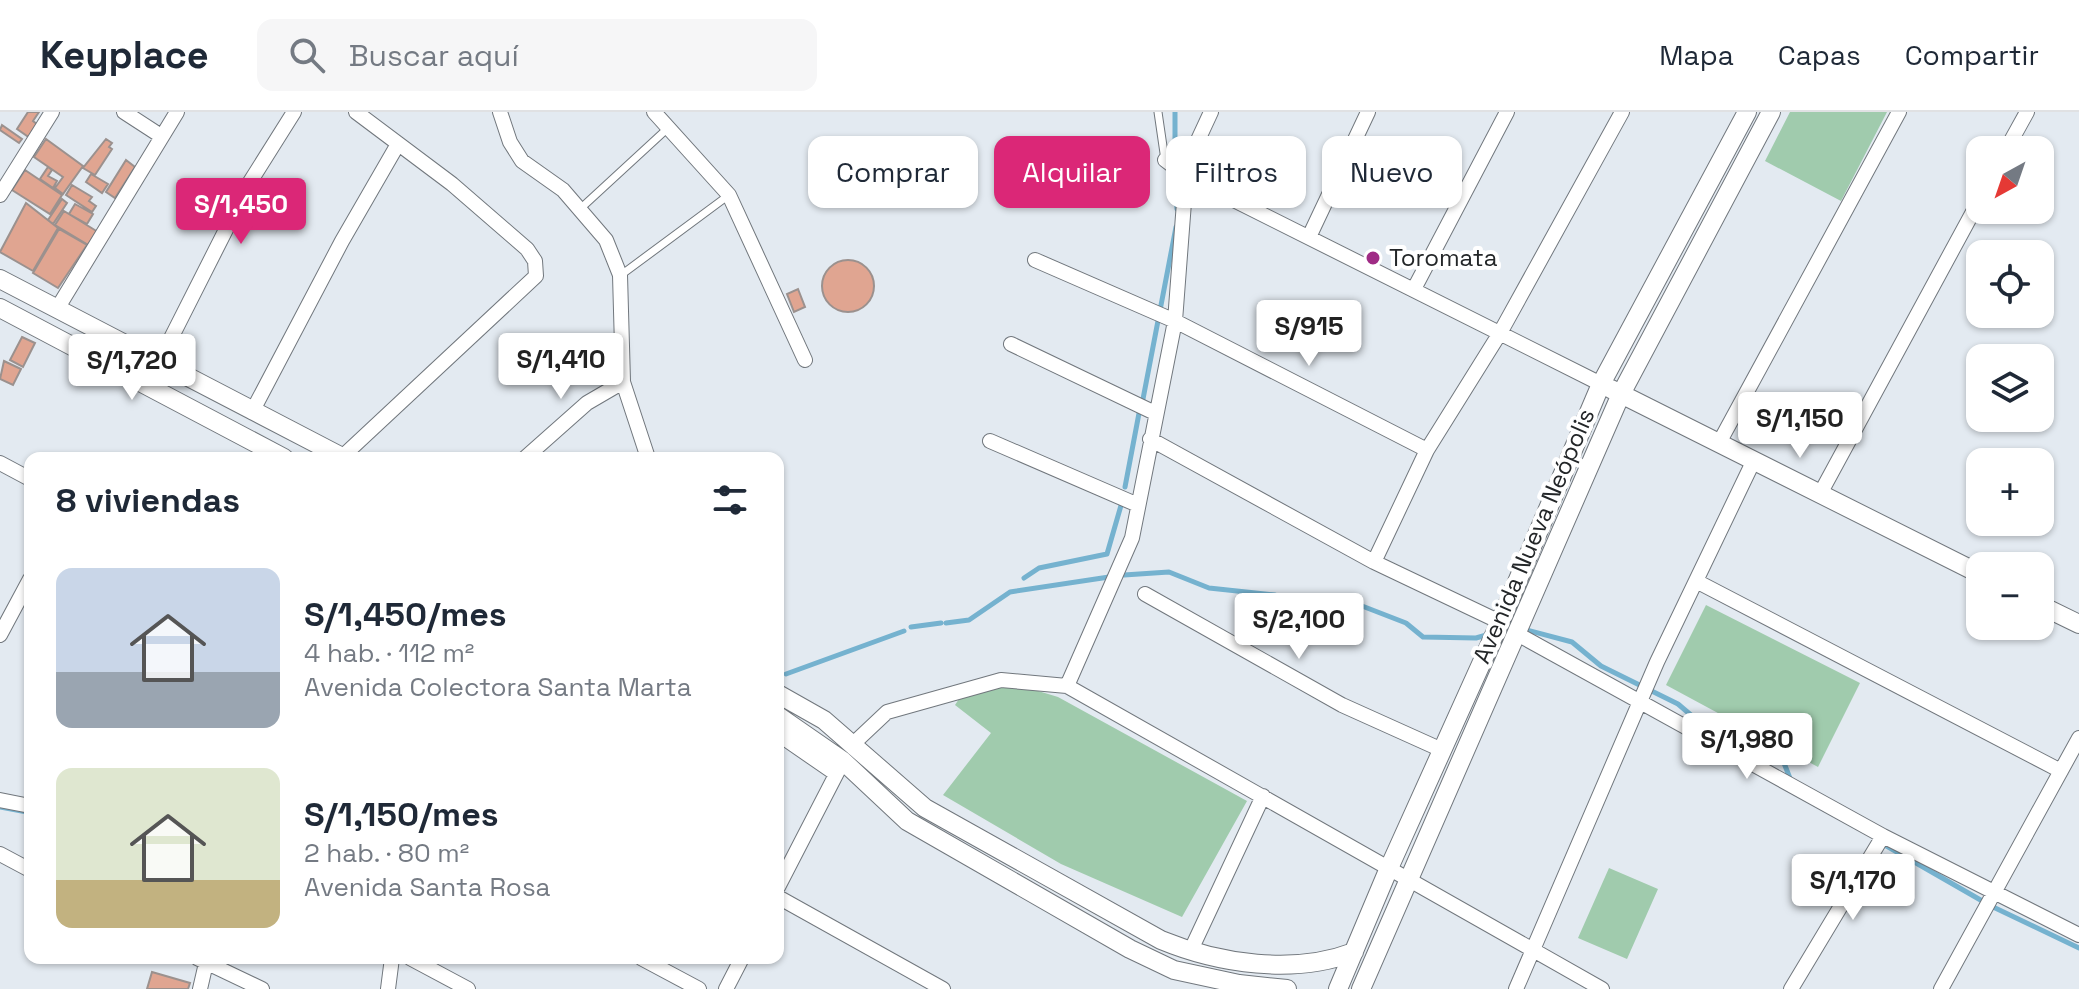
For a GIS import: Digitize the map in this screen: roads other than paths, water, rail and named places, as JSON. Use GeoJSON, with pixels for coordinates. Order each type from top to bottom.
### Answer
{"type":"FeatureCollection","features":[{"type":"Feature","properties":{"kind":"street"},"geometry":{"type":"LineString","coordinates":[[0,195],[52,112]]}},
{"type":"Feature","properties":{"kind":"street"},"geometry":{"type":"LineString","coordinates":[[124,112],[161,136]]}},
{"type":"Feature","properties":{"kind":"street"},"geometry":{"type":"LineString","coordinates":[[57,309],[177,112]]}},
{"type":"Feature","properties":{"kind":"street"},"geometry":{"type":"LineString","coordinates":[[158,364],[250,182],[294,112]]}},
{"type":"Feature","properties":{"kind":"street"},"geometry":{"type":"LineString","coordinates":[[348,452],[536,276],[535,261],[527,249],[356,112]]}},
{"type":"Feature","properties":{"kind":"street"},"geometry":{"type":"LineString","coordinates":[[500,112],[510,142],[522,161],[563,190],[606,240],[620,275],[623,382],[646,452]]}},
{"type":"Feature","properties":{"kind":"street"},"geometry":{"type":"LineString","coordinates":[[654,112],[729,195],[805,360]]}},
{"type":"Feature","properties":{"kind":"street"},"geometry":{"type":"LineString","coordinates":[[1200,136],[1211,112]]}},
{"type":"Feature","properties":{"kind":"street"},"geometry":{"type":"LineString","coordinates":[[1309,237],[1368,112]]}},
{"type":"Feature","properties":{"kind":"street"},"geometry":{"type":"LineString","coordinates":[[1414,289],[1507,112]]}},
{"type":"Feature","properties":{"kind":"street"},"geometry":{"type":"LineString","coordinates":[[1374,562],[1427,450],[1500,333],[1622,112]]}},
{"type":"Feature","properties":{"kind":"street","name":"Avenida Nueva Neópolis"},"geometry":{"type":"LineString","coordinates":[[1338,989],[1601,384],[1747,112]]}},
{"type":"Feature","properties":{"kind":"street","name":"Avenida Nueva Neópolis"},"geometry":{"type":"LineString","coordinates":[[1361,989],[1519,635],[1621,394],[1771,112]]}},
{"type":"Feature","properties":{"kind":"street"},"geometry":{"type":"LineString","coordinates":[[1719,443],[1899,112]]}},
{"type":"Feature","properties":{"kind":"street"},"geometry":{"type":"LineString","coordinates":[[2014,136],[2027,112]]}},
{"type":"Feature","properties":{"kind":"street"},"geometry":{"type":"LineString","coordinates":[[252,412],[342,241],[398,144]]}},
{"type":"Feature","properties":{"kind":"street"},"geometry":{"type":"LineString","coordinates":[[1067,686],[1132,538],[1175,321],[1184,208]]}},
{"type":"Feature","properties":{"kind":"street"},"geometry":{"type":"LineString","coordinates":[[1251,208],[1966,567]]}},
{"type":"Feature","properties":{"kind":"street"},"geometry":{"type":"LineString","coordinates":[[1820,494],[1966,224]]}},
{"type":"Feature","properties":{"kind":"street"},"geometry":{"type":"LineString","coordinates":[[1035,260],[1175,321],[1427,450]]}},
{"type":"Feature","properties":{"kind":"street"},"geometry":{"type":"LineString","coordinates":[[0,279],[158,364],[333,452]]}},
{"type":"Feature","properties":{"kind":"street"},"geometry":{"type":"LineString","coordinates":[[0,308],[273,452]]}},
{"type":"Feature","properties":{"kind":"street"},"geometry":{"type":"LineString","coordinates":[[1011,344],[1155,413]]}},
{"type":"Feature","properties":{"kind":"street"},"geometry":{"type":"LineString","coordinates":[[532,452],[587,403],[623,382]]}},
{"type":"Feature","properties":{"kind":"street"},"geometry":{"type":"LineString","coordinates":[[1150,439],[1374,562],[1500,622]]}},
{"type":"Feature","properties":{"kind":"street"},"geometry":{"type":"LineString","coordinates":[[990,441],[1138,505]]}},
{"type":"Feature","properties":{"kind":"street"},"geometry":{"type":"LineString","coordinates":[[1516,989],[1641,699],[1754,460]]}},
{"type":"Feature","properties":{"kind":"street"},"geometry":{"type":"LineString","coordinates":[[0,463],[24,476]]}},
{"type":"Feature","properties":{"kind":"street"},"geometry":{"type":"LineString","coordinates":[[1696,581],[2061,771]]}},
{"type":"Feature","properties":{"kind":"street"},"geometry":{"type":"LineString","coordinates":[[0,635],[24,590]]}},
{"type":"Feature","properties":{"kind":"street"},"geometry":{"type":"LineString","coordinates":[[1145,594],[1342,705],[1442,750]]}},
{"type":"Feature","properties":{"kind":"street"},"geometry":{"type":"LineString","coordinates":[[2054,612],[2079,624]]}},
{"type":"Feature","properties":{"kind":"street"},"geometry":{"type":"LineString","coordinates":[[1519,635],[1641,699],[1883,836],[2079,935]]}},
{"type":"Feature","properties":{"kind":"street"},"geometry":{"type":"LineString","coordinates":[[853,744],[887,712],[1001,680],[1067,686],[1602,989]]}},
{"type":"Feature","properties":{"kind":"street"},"geometry":{"type":"LineString","coordinates":[[784,697],[824,720],[925,808],[1161,940],[1190,952],[1237,962],[1329,962],[1354,952]]}},
{"type":"Feature","properties":{"kind":"street"},"geometry":{"type":"LineString","coordinates":[[784,721],[907,821],[1130,949],[1174,970],[1239,984],[1287,989]]}},
{"type":"Feature","properties":{"kind":"street"},"geometry":{"type":"LineString","coordinates":[[784,737],[839,768]]}},
{"type":"Feature","properties":{"kind":"street"},"geometry":{"type":"LineString","coordinates":[[1941,989],[2079,738]]}},
{"type":"Feature","properties":{"kind":"street"},"geometry":{"type":"LineString","coordinates":[[784,875],[839,768]]}},
{"type":"Feature","properties":{"kind":"street"},"geometry":{"type":"LineString","coordinates":[[1190,952],[1263,796]]}},
{"type":"Feature","properties":{"kind":"street"},"geometry":{"type":"LineString","coordinates":[[0,800],[24,805]]}},
{"type":"Feature","properties":{"kind":"street"},"geometry":{"type":"LineString","coordinates":[[1791,989],[1883,836]]}},
{"type":"Feature","properties":{"kind":"street"},"geometry":{"type":"LineString","coordinates":[[0,854],[24,867]]}},
{"type":"Feature","properties":{"kind":"street"},"geometry":{"type":"LineString","coordinates":[[784,900],[943,989]]}},
{"type":"Feature","properties":{"kind":"street"},"geometry":{"type":"LineString","coordinates":[[200,989],[202,964]]}},
{"type":"Feature","properties":{"kind":"street"},"geometry":{"type":"LineString","coordinates":[[210,964],[262,989]]}},
{"type":"Feature","properties":{"kind":"street"},"geometry":{"type":"LineString","coordinates":[[388,989],[391,964]]}},
{"type":"Feature","properties":{"kind":"street"},"geometry":{"type":"LineString","coordinates":[[421,964],[468,989]]}},
{"type":"Feature","properties":{"kind":"street"},"geometry":{"type":"LineString","coordinates":[[652,964],[699,989]]}},
{"type":"Feature","properties":{"kind":"street"},"geometry":{"type":"LineString","coordinates":[[726,989],[739,964]]}},
{"type":"Feature","properties":{"kind":"lane"},"geometry":{"type":"LineString","coordinates":[[1158,112],[1165,160]]}},
{"type":"Feature","properties":{"kind":"lane"},"geometry":{"type":"LineString","coordinates":[[580,209],[670,127]]}},
{"type":"Feature","properties":{"kind":"lane"},"geometry":{"type":"LineString","coordinates":[[620,275],[729,195]]}},
{"type":"Feature","properties":{"kind":"waterway"},"geometry":{"type":"LineString","coordinates":[[1175,112],[1175,136]]}},
{"type":"Feature","properties":{"kind":"waterway"},"geometry":{"type":"LineString","coordinates":[[1143,399],[1176,227]]}},
{"type":"Feature","properties":{"kind":"waterway"},"geometry":{"type":"LineString","coordinates":[[1125,487],[1140,408]]}},
{"type":"Feature","properties":{"kind":"waterway"},"geometry":{"type":"LineString","coordinates":[[1024,578],[1039,568],[1107,554],[1122,502]]}},
{"type":"Feature","properties":{"kind":"waterway"},"geometry":{"type":"LineString","coordinates":[[1124,575],[1169,572],[1209,588],[1275,595],[1286,604],[1344,599],[1406,623],[1423,637],[1476,638],[1490,634]]}},
{"type":"Feature","properties":{"kind":"waterway"},"geometry":{"type":"LineString","coordinates":[[946,623],[969,620],[1010,592],[1109,577]]}},
{"type":"Feature","properties":{"kind":"waterway"},"geometry":{"type":"LineString","coordinates":[[911,627],[941,623]]}},
{"type":"Feature","properties":{"kind":"waterway"},"geometry":{"type":"LineString","coordinates":[[1523,629],[1572,642],[1601,666],[1678,704],[1705,727],[1744,740],[1762,757],[1784,763],[1791,781]]}},
{"type":"Feature","properties":{"kind":"waterway"},"geometry":{"type":"LineString","coordinates":[[786,674],[904,631]]}},
{"type":"Feature","properties":{"kind":"waterway"},"geometry":{"type":"LineString","coordinates":[[0,807],[24,811]]}},
{"type":"Feature","properties":{"kind":"waterway"},"geometry":{"type":"LineString","coordinates":[[1883,844],[1991,906],[2079,948]]}},
{"type":"Feature","properties":{"kind":"place","name":"Toromata"},"geometry":{"type":"Point","coordinates":[1373,258]}}]}
